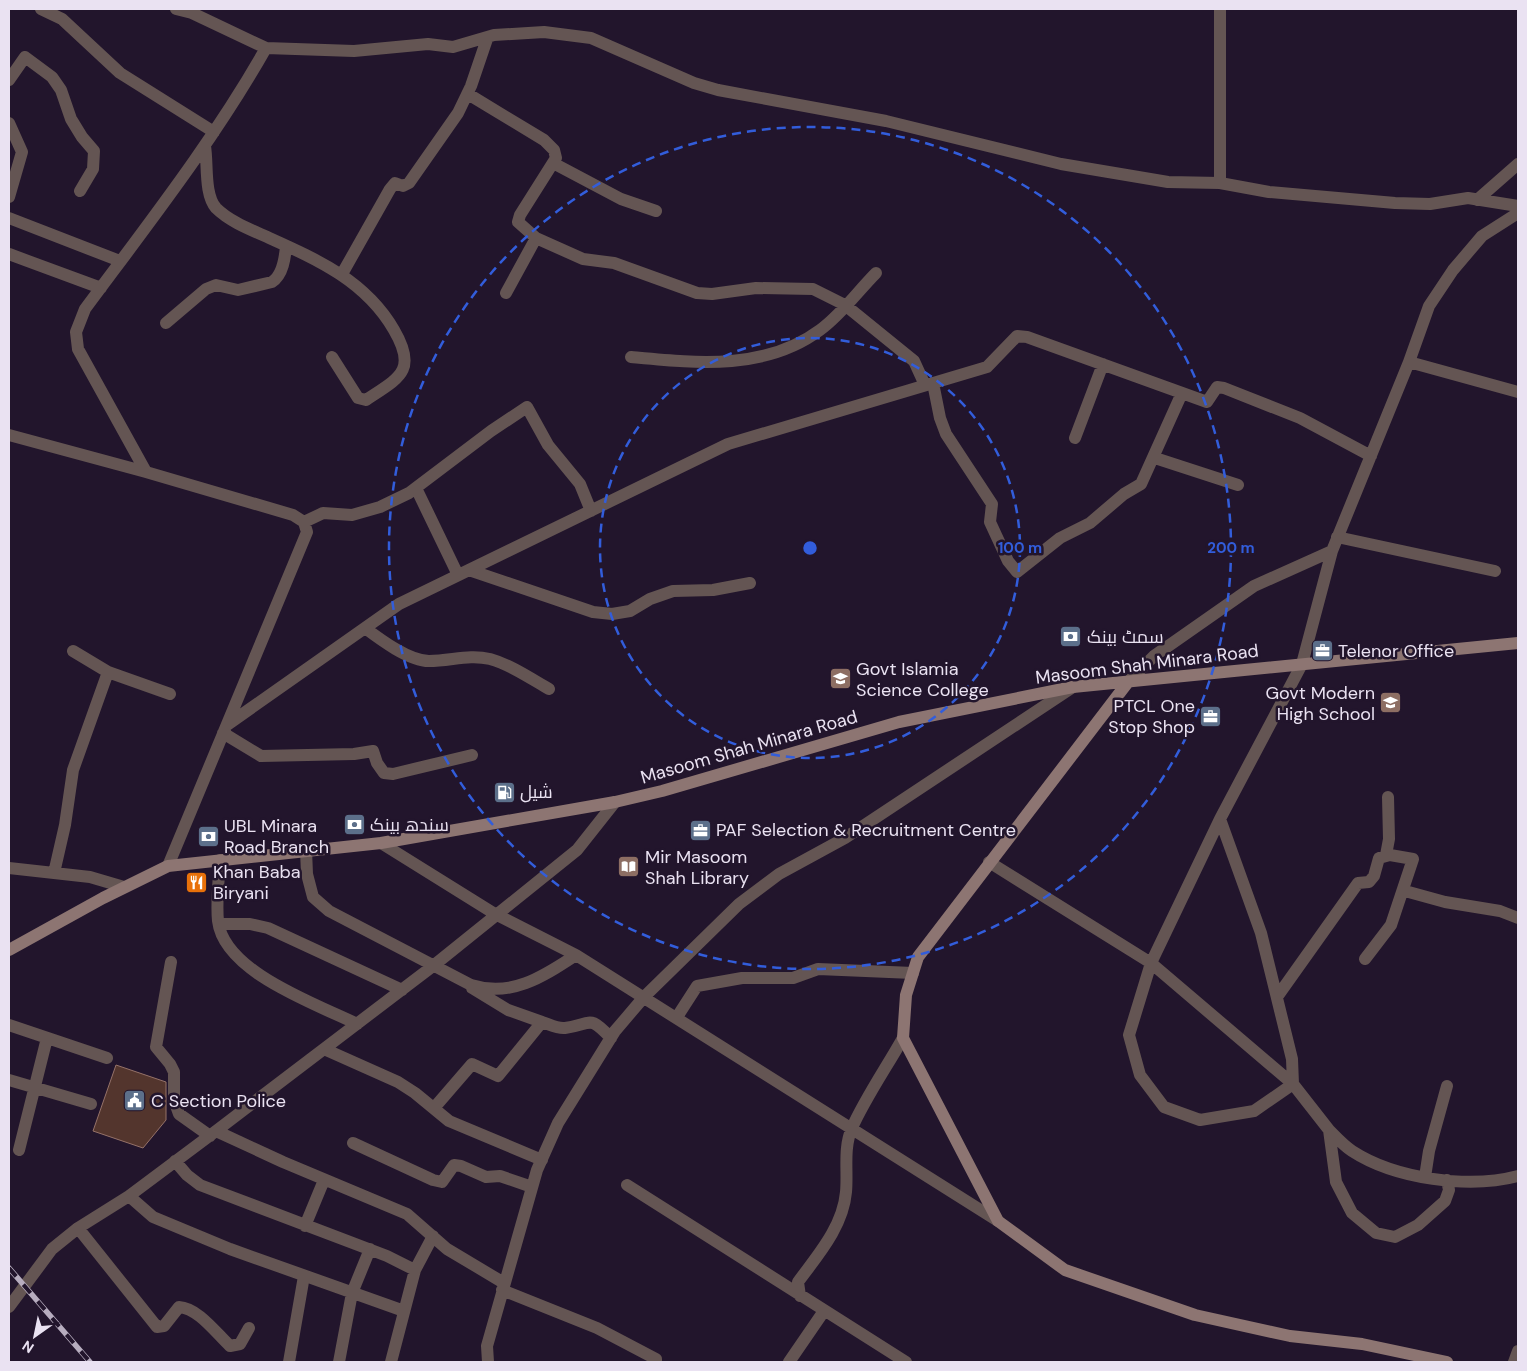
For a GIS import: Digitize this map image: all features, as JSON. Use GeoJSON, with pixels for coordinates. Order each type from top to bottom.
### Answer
{"type":"FeatureCollection","features":[{"type":"Feature","properties":{"kind":"main road","name":"Masoom Shah Minara Road"},"geometry":{"type":"LineString","coordinates":[[9,950],[124,887],[168,866],[382,843],[615,802],[662,791],[898,722],[1073,687],[1518,643]]}},
{"type":"Feature","properties":{"kind":"main road"},"geometry":{"type":"LineString","coordinates":[[1128,682],[918,957],[906,995],[904,1038],[998,1220],[1065,1270],[1195,1315],[1290,1336],[1362,1344],[1447,1362]]}},
{"type":"Feature","properties":{"kind":"street"},"geometry":{"type":"LineString","coordinates":[[41,9],[62,19],[120,73],[214,132]]}},
{"type":"Feature","properties":{"kind":"street"},"geometry":{"type":"LineString","coordinates":[[176,9],[194,11],[266,48],[354,51],[428,44],[453,47],[487,39],[494,35],[544,32],[591,38],[694,83],[718,90],[886,121],[1061,164],[1168,182],[1220,183],[1269,192],[1395,203],[1430,204],[1468,198],[1518,206]]}},
{"type":"Feature","properties":{"kind":"street"},"geometry":{"type":"LineString","coordinates":[[1220,9],[1220,183]]}},
{"type":"Feature","properties":{"kind":"street"},"geometry":{"type":"LineString","coordinates":[[342,274],[390,189],[396,183],[403,186],[409,184],[444,135],[468,94],[487,39]]}},
{"type":"Feature","properties":{"kind":"street"},"geometry":{"type":"LineString","coordinates":[[146,472],[78,349],[76,332],[85,309],[205,146],[238,98],[266,48]]}},
{"type":"Feature","properties":{"kind":"street"},"geometry":{"type":"LineString","coordinates":[[9,80],[25,57],[52,77],[61,90],[71,119],[82,137],[94,151],[92,170],[80,191]]}},
{"type":"Feature","properties":{"kind":"street"},"geometry":{"type":"LineString","coordinates":[[468,94],[544,140],[554,150],[556,158],[518,222],[536,238],[584,259],[614,264],[698,293],[712,294],[756,288],[813,289],[845,305],[914,361],[929,384],[946,434],[992,504],[990,522],[1008,561],[1017,572],[1060,538],[1090,522],[1124,494],[1141,484],[1155,458],[1182,393]]}},
{"type":"Feature","properties":{"kind":"street"},"geometry":{"type":"LineString","coordinates":[[9,124],[22,152],[9,197]]}},
{"type":"Feature","properties":{"kind":"street"},"geometry":{"type":"LineString","coordinates":[[205,146],[208,190],[216,207],[247,229],[342,274],[369,296],[387,317],[406,353],[404,367],[396,379],[366,400],[358,398],[332,357]]}},
{"type":"Feature","properties":{"kind":"street"},"geometry":{"type":"LineString","coordinates":[[553,163],[621,199],[656,211]]}},
{"type":"Feature","properties":{"kind":"street"},"geometry":{"type":"LineString","coordinates":[[1477,200],[1518,164]]}},
{"type":"Feature","properties":{"kind":"street"},"geometry":{"type":"LineString","coordinates":[[1293,1084],[1254,1111],[1200,1120],[1164,1107],[1140,1075],[1129,1035],[1151,962],[1220,819],[1302,664],[1332,550],[1409,362],[1428,306],[1453,270],[1482,236],[1518,213]]}},
{"type":"Feature","properties":{"kind":"street"},"geometry":{"type":"LineString","coordinates":[[9,218],[120,262]]}},
{"type":"Feature","properties":{"kind":"street"},"geometry":{"type":"LineString","coordinates":[[506,293],[536,238]]}},
{"type":"Feature","properties":{"kind":"street"},"geometry":{"type":"LineString","coordinates":[[166,323],[206,289],[216,286],[238,290],[272,282],[276,279],[284,264],[286,246]]}},
{"type":"Feature","properties":{"kind":"street"},"geometry":{"type":"LineString","coordinates":[[9,254],[100,288]]}},
{"type":"Feature","properties":{"kind":"street"},"geometry":{"type":"LineString","coordinates":[[631,357],[721,363],[759,357],[805,340],[821,330],[876,273]]}},
{"type":"Feature","properties":{"kind":"street"},"geometry":{"type":"LineString","coordinates":[[225,729],[399,604],[728,444],[987,367],[1017,336],[1027,337],[1207,402],[1217,387],[1224,388],[1300,418],[1371,456]]}},
{"type":"Feature","properties":{"kind":"street"},"geometry":{"type":"LineString","coordinates":[[1409,362],[1518,392]]}},
{"type":"Feature","properties":{"kind":"street"},"geometry":{"type":"LineString","coordinates":[[1075,438],[1103,364]]}},
{"type":"Feature","properties":{"kind":"street"},"geometry":{"type":"LineString","coordinates":[[304,522],[322,512],[352,515],[380,507],[416,488],[490,431],[527,407],[548,445],[580,484],[590,511]]}},
{"type":"Feature","properties":{"kind":"street"},"geometry":{"type":"LineString","coordinates":[[9,434],[294,515],[304,522],[307,532],[168,866]]}},
{"type":"Feature","properties":{"kind":"street"},"geometry":{"type":"LineString","coordinates":[[1155,458],[1238,485]]}},
{"type":"Feature","properties":{"kind":"street"},"geometry":{"type":"LineString","coordinates":[[416,488],[464,573],[593,612],[612,614],[630,611],[664,593],[713,590],[750,583]]}},
{"type":"Feature","properties":{"kind":"street"},"geometry":{"type":"LineString","coordinates":[[1337,537],[1495,571]]}},
{"type":"Feature","properties":{"kind":"street"},"geometry":{"type":"LineString","coordinates":[[1128,682],[1154,656],[1254,586],[1332,550]]}},
{"type":"Feature","properties":{"kind":"street"},"geometry":{"type":"LineString","coordinates":[[365,628],[385,643],[419,660],[428,661],[474,656],[492,660],[511,667],[549,689]]}},
{"type":"Feature","properties":{"kind":"street"},"geometry":{"type":"LineString","coordinates":[[73,651],[108,672],[170,694]]}},
{"type":"Feature","properties":{"kind":"street"},"geometry":{"type":"LineString","coordinates":[[54,873],[65,825],[73,770],[108,672]]}},
{"type":"Feature","properties":{"kind":"street"},"geometry":{"type":"LineString","coordinates":[[488,1362],[487,1346],[503,1286],[532,1187],[542,1160],[558,1123],[610,1038],[644,996],[739,904],[779,874],[845,838],[1073,687]]}},
{"type":"Feature","properties":{"kind":"street"},"geometry":{"type":"LineString","coordinates":[[225,729],[261,756],[354,754],[373,751],[377,764],[384,773],[393,774],[472,755]]}},
{"type":"Feature","properties":{"kind":"street"},"geometry":{"type":"LineString","coordinates":[[1386,855],[1389,839],[1388,797]]}},
{"type":"Feature","properties":{"kind":"street"},"geometry":{"type":"LineString","coordinates":[[9,1307],[39,1270],[52,1249],[78,1228],[129,1196],[213,1134],[433,966],[495,914],[577,850],[615,802]]}},
{"type":"Feature","properties":{"kind":"street"},"geometry":{"type":"LineString","coordinates":[[1220,819],[1261,933],[1292,1059],[1293,1084]]}},
{"type":"Feature","properties":{"kind":"street"},"geometry":{"type":"LineString","coordinates":[[382,843],[495,914],[576,955],[644,996],[851,1129],[998,1220]]}},
{"type":"Feature","properties":{"kind":"street"},"geometry":{"type":"LineString","coordinates":[[306,850],[307,874],[313,897],[329,911],[471,985],[483,989],[517,988],[543,977],[576,955]]}},
{"type":"Feature","properties":{"kind":"street"},"geometry":{"type":"LineString","coordinates":[[1277,997],[1358,883],[1369,882],[1374,876],[1379,858],[1386,855],[1414,859],[1405,891],[1387,932],[1365,959]]}},
{"type":"Feature","properties":{"kind":"street"},"geometry":{"type":"LineString","coordinates":[[220,860],[219,924],[221,934],[229,946],[258,975],[357,1024]]}},
{"type":"Feature","properties":{"kind":"street"},"geometry":{"type":"LineString","coordinates":[[989,862],[1151,962],[1293,1084],[1329,1130],[1352,1151],[1399,1173],[1447,1180],[1500,1180],[1515,1176],[1518,1163]]}},
{"type":"Feature","properties":{"kind":"street"},"geometry":{"type":"LineString","coordinates":[[9,868],[90,877],[124,887]]}},
{"type":"Feature","properties":{"kind":"street"},"geometry":{"type":"LineString","coordinates":[[1405,891],[1445,902],[1500,911],[1518,918]]}},
{"type":"Feature","properties":{"kind":"street"},"geometry":{"type":"LineString","coordinates":[[219,924],[250,924],[268,928],[402,990]]}},
{"type":"Feature","properties":{"kind":"street"},"geometry":{"type":"LineString","coordinates":[[171,962],[156,1047],[174,1072],[174,1100],[179,1114],[213,1134],[407,1214],[447,1249],[503,1286],[597,1328],[656,1359],[656,1362]]}},
{"type":"Feature","properties":{"kind":"street"},"geometry":{"type":"LineString","coordinates":[[677,1017],[697,986],[742,978],[793,978],[818,969],[913,974]]}},
{"type":"Feature","properties":{"kind":"street"},"geometry":{"type":"LineString","coordinates":[[471,985],[473,989],[494,1002],[542,1022],[564,1028],[590,1021],[598,1024],[610,1038]]}},
{"type":"Feature","properties":{"kind":"street"},"geometry":{"type":"LineString","coordinates":[[434,1108],[472,1064],[498,1076],[542,1022]]}},
{"type":"Feature","properties":{"kind":"street"},"geometry":{"type":"LineString","coordinates":[[9,1025],[107,1058]]}},
{"type":"Feature","properties":{"kind":"street"},"geometry":{"type":"LineString","coordinates":[[19,1150],[47,1038]]}},
{"type":"Feature","properties":{"kind":"street"},"geometry":{"type":"LineString","coordinates":[[800,1296],[798,1282],[829,1239],[844,1208],[846,1191],[845,1166],[851,1129],[904,1038]]}},
{"type":"Feature","properties":{"kind":"street"},"geometry":{"type":"LineString","coordinates":[[324,1049],[398,1082],[449,1121],[542,1160]]}},
{"type":"Feature","properties":{"kind":"street"},"geometry":{"type":"LineString","coordinates":[[9,1080],[91,1104]]}},
{"type":"Feature","properties":{"kind":"street"},"geometry":{"type":"LineString","coordinates":[[1425,1177],[1429,1151],[1447,1086]]}},
{"type":"Feature","properties":{"kind":"street"},"geometry":{"type":"LineString","coordinates":[[1329,1130],[1336,1182],[1352,1213],[1376,1234],[1395,1237],[1418,1225],[1445,1201],[1449,1190],[1447,1180]]}},
{"type":"Feature","properties":{"kind":"street"},"geometry":{"type":"LineString","coordinates":[[353,1143],[433,1180],[442,1182],[454,1166],[460,1166],[486,1177],[500,1176],[532,1187]]}},
{"type":"Feature","properties":{"kind":"street"},"geometry":{"type":"LineString","coordinates":[[175,1161],[200,1186],[370,1249],[415,1270]]}},
{"type":"Feature","properties":{"kind":"street"},"geometry":{"type":"LineString","coordinates":[[305,1226],[324,1180]]}},
{"type":"Feature","properties":{"kind":"street"},"geometry":{"type":"LineString","coordinates":[[627,1185],[906,1362]]}},
{"type":"Feature","properties":{"kind":"street"},"geometry":{"type":"LineString","coordinates":[[129,1196],[153,1216],[230,1249],[404,1311]]}},
{"type":"Feature","properties":{"kind":"street"},"geometry":{"type":"LineString","coordinates":[[78,1228],[157,1327],[164,1326],[179,1307],[186,1308],[199,1317],[230,1346],[240,1344],[249,1328]]}},
{"type":"Feature","properties":{"kind":"street"},"geometry":{"type":"LineString","coordinates":[[391,1362],[415,1270],[433,1236]]}},
{"type":"Feature","properties":{"kind":"street"},"geometry":{"type":"LineString","coordinates":[[339,1362],[352,1293],[370,1249]]}},
{"type":"Feature","properties":{"kind":"street"},"geometry":{"type":"LineString","coordinates":[[289,1362],[304,1276]]}},
{"type":"Feature","properties":{"kind":"street"},"geometry":{"type":"LineString","coordinates":[[789,1362],[824,1311]]}},
{"type":"Feature","properties":{"kind":"street"},"geometry":{"type":"LineString","coordinates":[[1514,1362],[1518,1351]]}},
{"type":"Feature","properties":{"kind":"building","name":"C Section Police"},"geometry":{"type":"Polygon","coordinates":[[[116,1065],[166,1082],[166,1120],[143,1148],[93,1131],[116,1065]]]}},
{"type":"Feature","properties":{"kind":"railway"},"geometry":{"type":"LineString","coordinates":[[9,1268],[90,1362]]}},
{"type":"Feature","properties":{"kind":"place","name":"سمٹ بینک"},"geometry":{"type":"Point","coordinates":[1071,637]}},
{"type":"Feature","properties":{"kind":"place","name":"Telenor Office"},"geometry":{"type":"Point","coordinates":[1322,651]}},
{"type":"Feature","properties":{"kind":"place","name":"Govt Islamia Science College"},"geometry":{"type":"Point","coordinates":[840,679]}},
{"type":"Feature","properties":{"kind":"place","name":"Govt Modern High School"},"geometry":{"type":"Point","coordinates":[1391,703]}},
{"type":"Feature","properties":{"kind":"place","name":"PTCL One Stop Shop"},"geometry":{"type":"Point","coordinates":[1211,716]}},
{"type":"Feature","properties":{"kind":"place","name":"شیل"},"geometry":{"type":"Point","coordinates":[504,792]}},
{"type":"Feature","properties":{"kind":"place","name":"سندھ بینک"},"geometry":{"type":"Point","coordinates":[354,825]}},
{"type":"Feature","properties":{"kind":"place","name":"PAF Selection & Recruitment Centre"},"geometry":{"type":"Point","coordinates":[700,830]}},
{"type":"Feature","properties":{"kind":"place","name":"UBL Minara Road Branch"},"geometry":{"type":"Point","coordinates":[208,836]}},
{"type":"Feature","properties":{"kind":"place","name":"Mir Masoom Shah Library"},"geometry":{"type":"Point","coordinates":[629,867]}},
{"type":"Feature","properties":{"kind":"place","name":"Khan Baba Biryani"},"geometry":{"type":"Point","coordinates":[197,882]}},
{"type":"Feature","properties":{"kind":"place","name":"C Section Police"},"geometry":{"type":"Point","coordinates":[135,1101]}}]}
